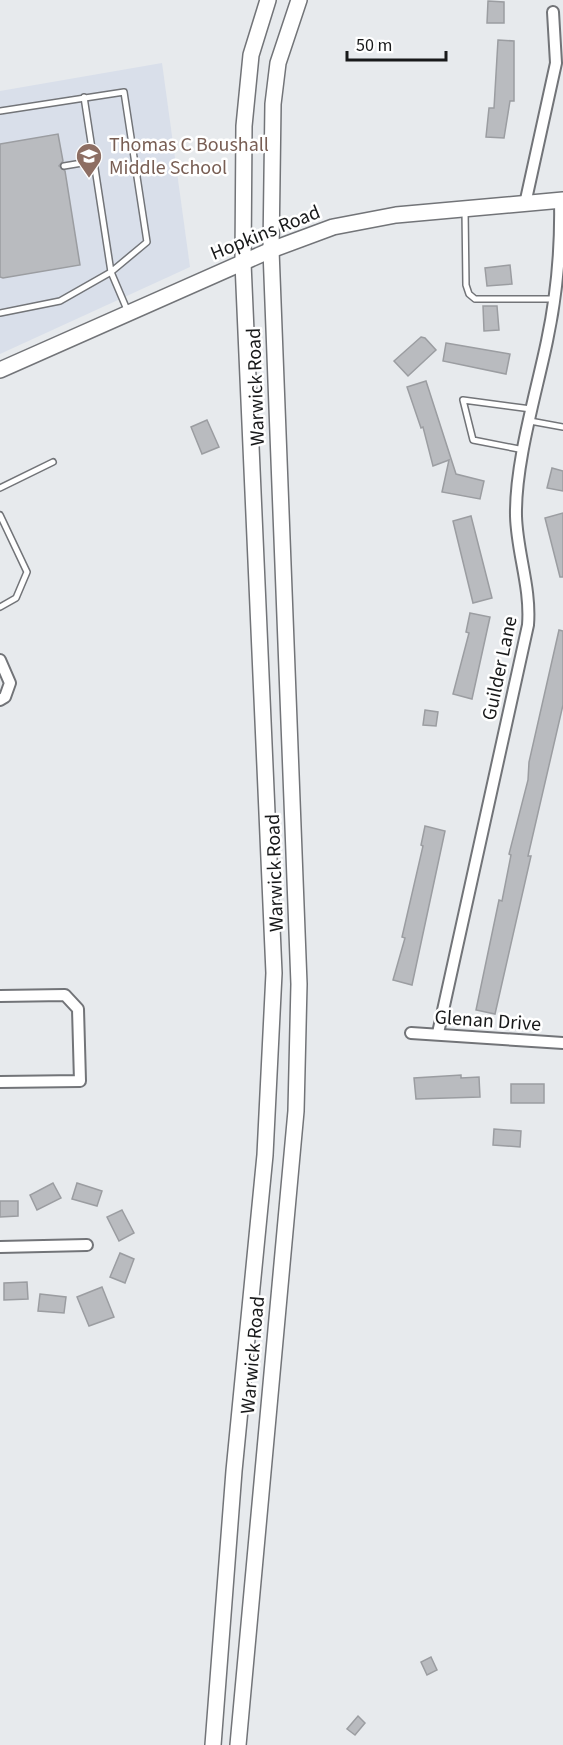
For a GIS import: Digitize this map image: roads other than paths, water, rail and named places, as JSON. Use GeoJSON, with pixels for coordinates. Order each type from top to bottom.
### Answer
{"type":"FeatureCollection","features":[{"type":"Feature","properties":{"kind":"main road","name":"Warwick Road"},"geometry":{"type":"LineString","coordinates":[[213,1745],[234,1471],[263,1176],[274,973],[243,263],[244,126],[250,66],[268,0]]}},
{"type":"Feature","properties":{"kind":"main road","name":"Warwick Road"},"geometry":{"type":"LineString","coordinates":[[238,1745],[296,1111],[299,1039],[299,984],[271,250],[273,104],[278,63],[299,0]]}},
{"type":"Feature","properties":{"kind":"main road","name":"Hopkins Road"},"geometry":{"type":"LineString","coordinates":[[0,370],[303,236],[396,214],[561,201]]}},
{"type":"Feature","properties":{"kind":"street"},"geometry":{"type":"LineString","coordinates":[[525,204],[556,63],[553,12]]}},
{"type":"Feature","properties":{"kind":"street","name":"Guilder Lane"},"geometry":{"type":"LineString","coordinates":[[438,1034],[528,625],[530,600],[516,516],[524,450],[555,299],[561,240],[561,201]]}},
{"type":"Feature","properties":{"kind":"street"},"geometry":{"type":"LineString","coordinates":[[0,660],[10,682],[5,698],[0,700]]}},
{"type":"Feature","properties":{"kind":"street"},"geometry":{"type":"LineString","coordinates":[[0,996],[65,995],[78,1009],[80,1081],[0,1082]]}},
{"type":"Feature","properties":{"kind":"street","name":"Glenan Drive"},"geometry":{"type":"LineString","coordinates":[[411,1033],[563,1043]]}},
{"type":"Feature","properties":{"kind":"street"},"geometry":{"type":"LineString","coordinates":[[0,1247],[87,1245]]}},
{"type":"Feature","properties":{"kind":"lane"},"geometry":{"type":"LineString","coordinates":[[0,111],[124,92],[147,242],[111,272],[60,301],[0,313]]}},
{"type":"Feature","properties":{"kind":"lane"},"geometry":{"type":"LineString","coordinates":[[84,97],[111,272],[128,313]]}},
{"type":"Feature","properties":{"kind":"lane"},"geometry":{"type":"LineString","coordinates":[[64,166],[94,161]]}},
{"type":"Feature","properties":{"kind":"lane"},"geometry":{"type":"LineString","coordinates":[[465,208],[466,285],[469,294],[476,299],[555,299]]}},
{"type":"Feature","properties":{"kind":"lane"},"geometry":{"type":"LineString","coordinates":[[524,450],[474,440],[463,400],[531,415],[563,427]]}},
{"type":"Feature","properties":{"kind":"lane"},"geometry":{"type":"LineString","coordinates":[[0,488],[53,462]]}},
{"type":"Feature","properties":{"kind":"lane"},"geometry":{"type":"LineString","coordinates":[[0,514],[27,572],[16,598],[0,607]]}},
{"type":"Feature","properties":{"kind":"place","name":"Thomas C Boushall Middle School"},"geometry":{"type":"Point","coordinates":[89,179]}}]}
